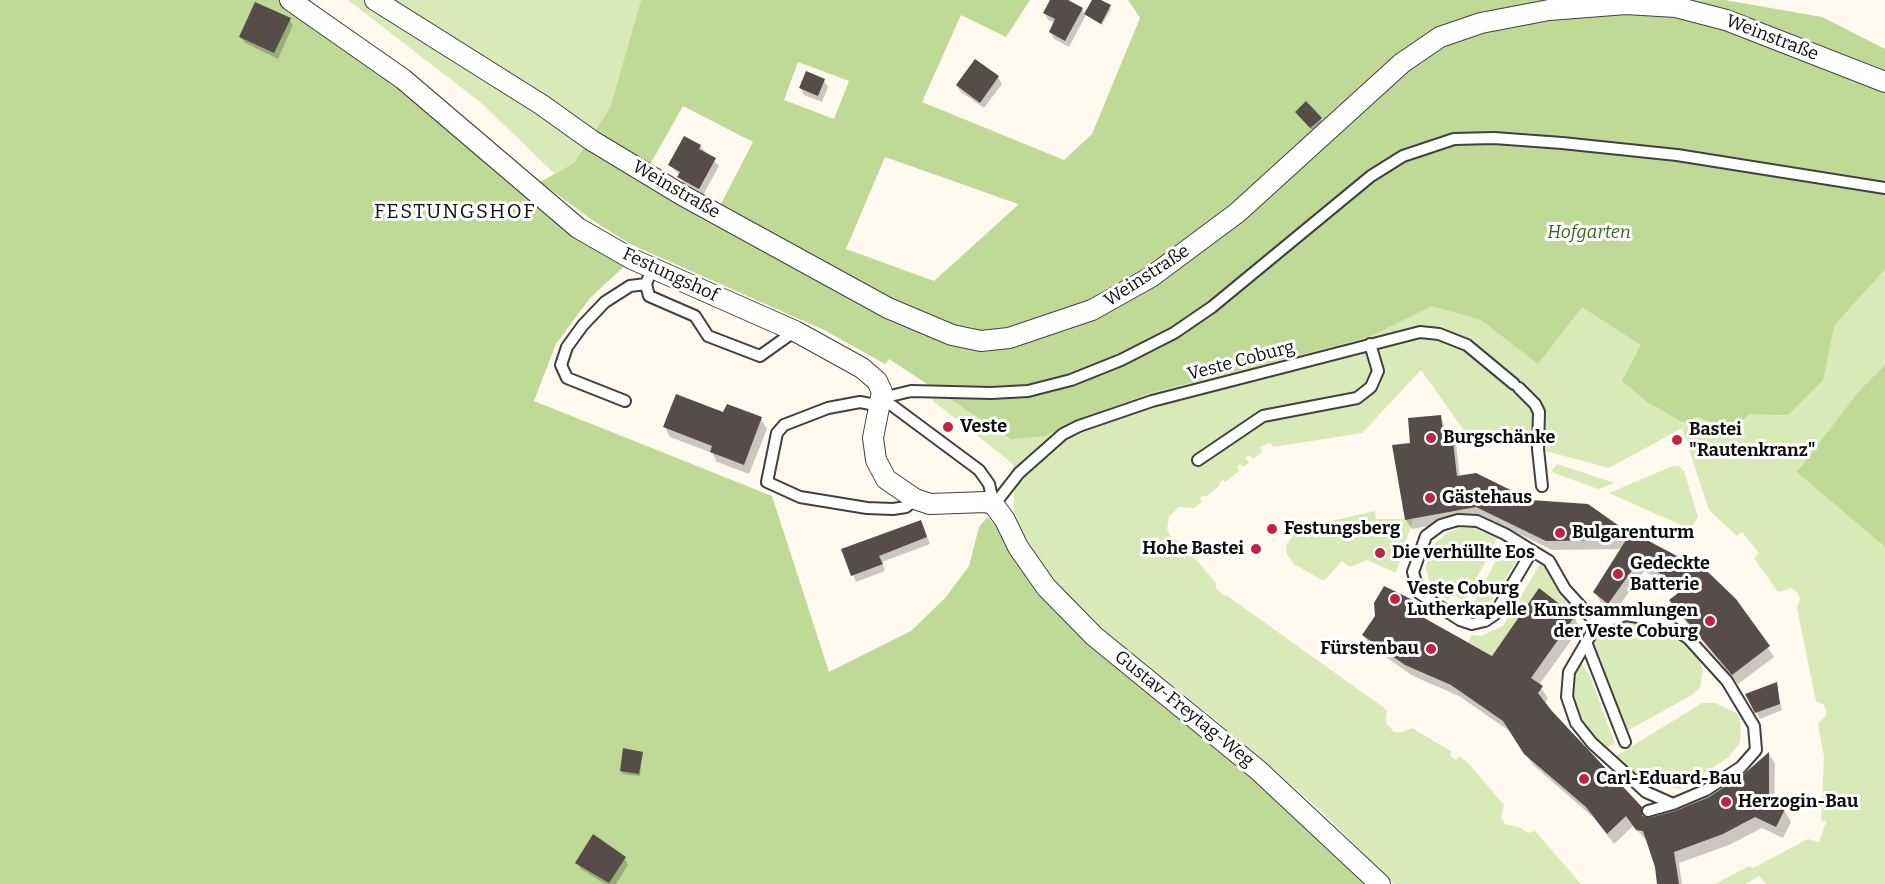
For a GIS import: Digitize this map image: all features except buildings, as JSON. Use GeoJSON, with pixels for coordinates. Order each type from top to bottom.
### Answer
{"type":"FeatureCollection","features":[{"type":"Feature","properties":{"kind":"street","name":"Festungshof"},"geometry":{"type":"LineString","coordinates":[[290,0],[402,79],[558,213],[649,277],[795,331],[862,368],[880,385],[882,402]]}},
{"type":"Feature","properties":{"kind":"street","name":"Weinstraße"},"geometry":{"type":"LineString","coordinates":[[375,0],[542,105],[591,140],[682,195],[888,308],[952,335],[981,341],[1009,338],[1092,310],[1151,277],[1237,213],[1402,63],[1440,37],[1481,22],[1560,9],[1626,4],[1676,7],[1726,20],[1885,82]]}},
{"type":"Feature","properties":{"kind":"street"},"geometry":{"type":"LineString","coordinates":[[882,402],[873,438],[876,460],[886,478],[915,499],[930,504],[986,502],[1000,512]]}},
{"type":"Feature","properties":{"kind":"street","name":"Gustav-Freytag-Weg"},"geometry":{"type":"LineString","coordinates":[[1000,512],[1018,547],[1046,587],[1094,636],[1258,770],[1380,884]]}},
{"type":"Feature","properties":{"kind":"lane"},"geometry":{"type":"LineString","coordinates":[[915,499],[906,507],[867,508],[800,497],[767,482],[777,433],[794,418],[838,406],[860,402],[882,402],[911,391],[991,393],[1028,391],[1071,380],[1121,360],[1174,333],[1212,307],[1371,176],[1403,156],[1454,140],[1494,138],[1562,142],[1677,155],[1885,188]]}},
{"type":"Feature","properties":{"kind":"lane"},"geometry":{"type":"LineString","coordinates":[[625,401],[567,378],[561,365],[573,340],[605,302],[649,277],[649,296],[695,316],[708,336],[760,356],[795,331]]}},
{"type":"Feature","properties":{"kind":"lane","name":"Veste Coburg"},"geometry":{"type":"LineString","coordinates":[[1000,512],[1019,473],[1063,434],[1079,426],[1152,401],[1420,332],[1439,334],[1467,345],[1535,404],[1539,417],[1538,449],[1542,486]]}},
{"type":"Feature","properties":{"kind":"lane"},"geometry":{"type":"LineString","coordinates":[[1198,460],[1263,416],[1358,398],[1371,387],[1378,371],[1370,344]]}},
{"type":"Feature","properties":{"kind":"lane"},"geometry":{"type":"LineString","coordinates":[[882,402],[979,470],[989,484],[1000,512]]}},
{"type":"Feature","properties":{"kind":"lane"},"geometry":{"type":"LineString","coordinates":[[1529,556],[1494,615],[1485,621],[1472,624],[1460,620],[1419,592],[1413,572],[1426,536],[1441,525],[1458,520],[1477,521],[1505,534],[1550,561],[1565,589],[1597,624]]}},
{"type":"Feature","properties":{"kind":"lane"},"geometry":{"type":"LineString","coordinates":[[1648,811],[1673,804],[1706,790],[1741,768],[1756,750],[1754,726],[1727,681],[1688,638],[1661,621],[1626,615],[1597,624],[1569,672],[1567,697],[1576,723],[1592,743],[1646,792],[1673,804]]}},
{"type":"Feature","properties":{"kind":"lane"},"geometry":{"type":"LineString","coordinates":[[1586,642],[1625,742]]}},
{"type":"Feature","properties":{"kind":"green space"},"geometry":{"type":"Polygon","coordinates":[[[0,0],[290,0],[632,259],[590,298],[556,344],[534,401],[772,496],[829,672],[911,631],[945,598],[969,566],[979,527],[987,517],[995,525],[1042,595],[1196,725],[1366,884],[0,884],[0,0]]]}},
{"type":"Feature","properties":{"kind":"green space"},"geometry":{"type":"Polygon","coordinates":[[[348,0],[641,0],[610,108],[574,164],[554,173],[480,102],[348,0]]]}},
{"type":"Feature","properties":{"kind":"green space"},"geometry":{"type":"Polygon","coordinates":[[[641,0],[1030,0],[1006,37],[961,15],[922,102],[1064,160],[1092,134],[1140,18],[1128,0],[1549,0],[1549,2],[1725,0],[1822,17],[1885,49],[1885,269],[1834,326],[1823,380],[1788,415],[1749,414],[1732,431],[1698,417],[1682,422],[1647,402],[1622,381],[1641,345],[1582,307],[1538,364],[1481,320],[1432,306],[1369,337],[1150,393],[1077,420],[1045,436],[1011,439],[889,359],[885,364],[824,330],[630,244],[540,182],[574,163],[610,108],[641,0]],[[798,62],[784,100],[834,119],[849,81],[798,62]],[[683,106],[643,177],[713,219],[753,142],[683,106]],[[885,157],[846,249],[934,281],[1018,204],[885,157]]]}},
{"type":"Feature","properties":{"kind":"green space","name":"Hofgarten"},"geometry":{"type":"Polygon","coordinates":[[[1885,91],[1885,884],[1766,884],[1759,876],[1746,884],[1715,884],[1749,866],[1753,868],[1808,839],[1819,842],[1826,822],[1821,820],[1824,757],[1818,723],[1826,716],[1826,710],[1824,705],[1816,701],[1797,608],[1800,599],[1797,592],[1792,588],[1778,592],[1754,558],[1759,553],[1742,532],[1737,536],[1709,510],[1682,428],[1609,468],[1463,429],[1421,370],[1362,433],[1273,447],[1270,443],[1260,447],[1262,452],[1253,459],[1249,455],[1245,458],[1249,463],[1243,467],[1240,464],[1237,467],[1239,471],[1225,482],[1223,480],[1219,483],[1220,485],[1206,497],[1204,495],[1200,498],[1202,502],[1194,508],[1179,507],[1169,517],[1167,530],[1170,536],[1182,544],[1217,584],[1215,587],[1224,596],[1226,595],[1387,710],[1386,723],[1394,732],[1403,732],[1412,728],[1452,752],[1450,756],[1456,760],[1459,756],[1468,763],[1504,805],[1501,817],[1505,824],[1519,827],[1528,833],[1535,831],[1581,884],[1394,884],[1318,808],[1211,716],[1105,633],[1074,605],[1052,578],[1022,533],[1014,511],[1013,464],[933,401],[934,390],[1885,91]]]}},
{"type":"Feature","properties":{"kind":"green space"},"geometry":{"type":"Polygon","coordinates":[[[1885,365],[1885,547],[1797,472],[1860,390],[1885,365]]]}},
{"type":"Feature","properties":{"kind":"green space"},"geometry":{"type":"Polygon","coordinates":[[[1557,464],[1615,483],[1598,489],[1554,473],[1551,471],[1557,464]]]}},
{"type":"Feature","properties":{"kind":"green space"},"geometry":{"type":"Polygon","coordinates":[[[1673,466],[1679,466],[1684,471],[1698,517],[1690,529],[1609,493],[1673,466]]]}},
{"type":"Feature","properties":{"kind":"green space"},"geometry":{"type":"Polygon","coordinates":[[[1375,511],[1376,519],[1413,519],[1396,573],[1367,560],[1350,567],[1342,561],[1324,581],[1294,564],[1287,554],[1286,545],[1292,537],[1309,526],[1375,511]]]}},
{"type":"Feature","properties":{"kind":"green space"},"geometry":{"type":"Polygon","coordinates":[[[1459,528],[1473,528],[1497,538],[1465,602],[1453,594],[1448,600],[1436,593],[1426,568],[1428,557],[1436,542],[1447,533],[1459,528]]]}},
{"type":"Feature","properties":{"kind":"green space"},"geometry":{"type":"Polygon","coordinates":[[[1506,541],[1523,551],[1488,606],[1469,612],[1506,541]]]}},
{"type":"Feature","properties":{"kind":"green space"},"geometry":{"type":"Polygon","coordinates":[[[1540,564],[1546,567],[1560,596],[1578,611],[1575,616],[1539,589],[1492,656],[1468,642],[1472,635],[1481,636],[1503,626],[1540,564]]]}},
{"type":"Feature","properties":{"kind":"green space"},"geometry":{"type":"Polygon","coordinates":[[[1610,618],[1661,625],[1679,635],[1700,661],[1703,671],[1700,687],[1692,695],[1625,732],[1592,644],[1591,634],[1610,618]]]}},
{"type":"Feature","properties":{"kind":"green space"},"geometry":{"type":"Polygon","coordinates":[[[1580,661],[1591,678],[1615,744],[1606,748],[1577,716],[1572,685],[1580,661]]]}},
{"type":"Feature","properties":{"kind":"green space"},"geometry":{"type":"Polygon","coordinates":[[[1702,703],[1715,703],[1738,714],[1741,728],[1740,742],[1729,757],[1680,789],[1652,785],[1630,772],[1616,756],[1702,703]]]}},
{"type":"Feature","properties":{"kind":"place","name":"Veste"},"geometry":{"type":"Point","coordinates":[948,427]}},
{"type":"Feature","properties":{"kind":"place","name":"Burgschänke"},"geometry":{"type":"Point","coordinates":[1431,438]}},
{"type":"Feature","properties":{"kind":"place","name":"Bastei \"Rautenkranz\""},"geometry":{"type":"Point","coordinates":[1677,440]}},
{"type":"Feature","properties":{"kind":"place","name":"Gästehaus"},"geometry":{"type":"Point","coordinates":[1430,498]}},
{"type":"Feature","properties":{"kind":"place","name":"Festungsberg"},"geometry":{"type":"Point","coordinates":[1272,529]}},
{"type":"Feature","properties":{"kind":"place","name":"Bulgarenturm"},"geometry":{"type":"Point","coordinates":[1560,533]}},
{"type":"Feature","properties":{"kind":"place","name":"Hohe Bastei"},"geometry":{"type":"Point","coordinates":[1256,549]}},
{"type":"Feature","properties":{"kind":"place","name":"Die verhüllte Eos"},"geometry":{"type":"Point","coordinates":[1380,553]}},
{"type":"Feature","properties":{"kind":"place","name":"Gedeckte Batterie"},"geometry":{"type":"Point","coordinates":[1618,574]}},
{"type":"Feature","properties":{"kind":"place","name":"Veste Coburg Lutherkapelle"},"geometry":{"type":"Point","coordinates":[1395,599]}},
{"type":"Feature","properties":{"kind":"place","name":"Kunstsammlungen der Veste Coburg"},"geometry":{"type":"Point","coordinates":[1710,621]}},
{"type":"Feature","properties":{"kind":"place","name":"Fürstenbau"},"geometry":{"type":"Point","coordinates":[1431,649]}},
{"type":"Feature","properties":{"kind":"place","name":"Carl-Eduard-Bau"},"geometry":{"type":"Point","coordinates":[1584,779]}},
{"type":"Feature","properties":{"kind":"place","name":"Herzogin-Bau"},"geometry":{"type":"Point","coordinates":[1726,802]}},
{"type":"Feature","properties":{"kind":"district","name":"FESTUNGSHOF"},"geometry":{"type":"Point","coordinates":[455,212]}}]}
